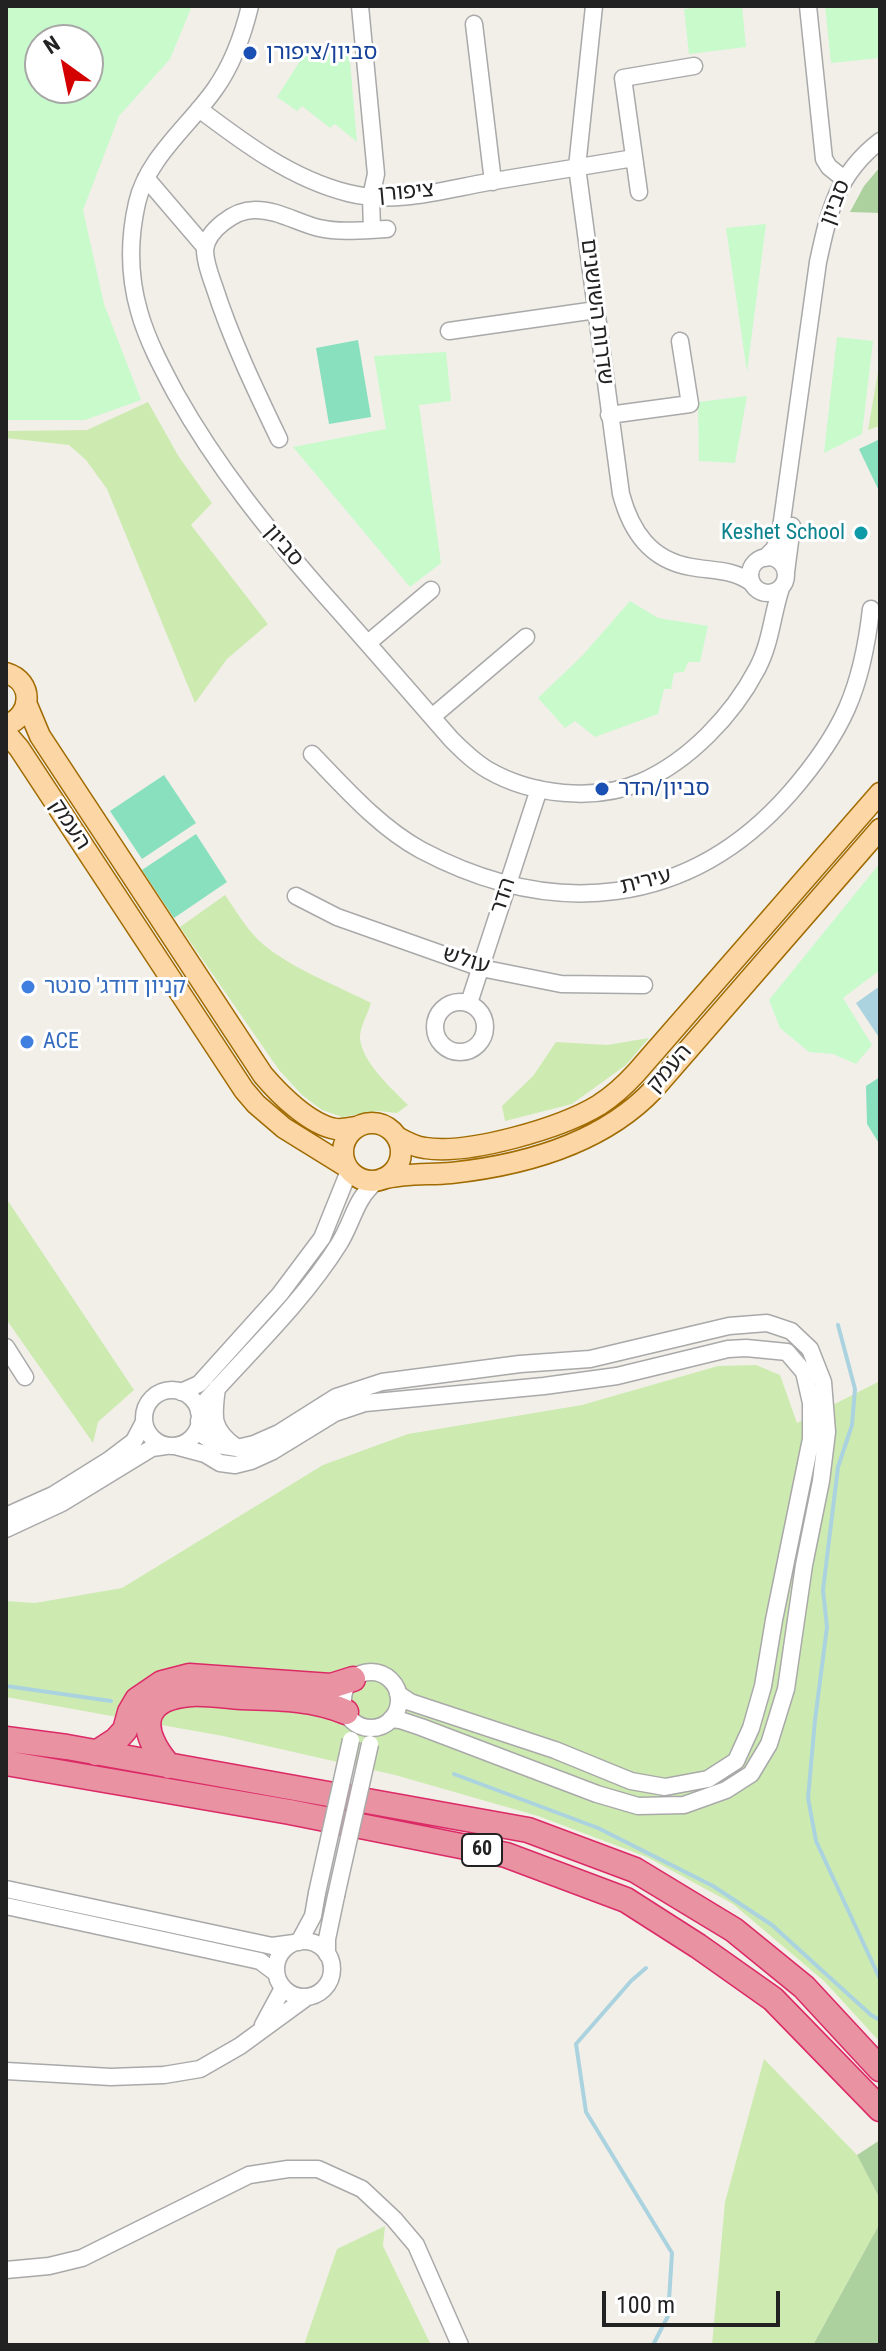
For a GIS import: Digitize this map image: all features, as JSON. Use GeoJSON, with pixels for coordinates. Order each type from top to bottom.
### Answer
{"type":"FeatureCollection","features":[{"type":"Feature","properties":{"kind":"highway"},"geometry":{"type":"LineString","coordinates":[[96,1753],[125,1730],[137,1700],[162,1683],[189,1676],[331,1686],[353,1679]]}},
{"type":"Feature","properties":{"kind":"highway"},"geometry":{"type":"LineString","coordinates":[[169,1766],[154,1749],[148,1732],[148,1717],[155,1706],[172,1698],[192,1694],[290,1699],[326,1704],[348,1716]]}},
{"type":"Feature","properties":{"kind":"highway","name":"60"},"geometry":{"type":"LineString","coordinates":[[6,1739],[528,1830],[635,1870],[734,1930],[804,1987],[880,2069]]}},
{"type":"Feature","properties":{"kind":"highway","name":"60"},"geometry":{"type":"LineString","coordinates":[[6,1763],[290,1812],[506,1855],[626,1900],[773,1999],[880,2109]]}},
{"type":"Feature","properties":{"kind":"main road","name":"העמק"},"geometry":{"type":"LineString","coordinates":[[6,673],[25,686],[27,705],[40,736],[263,1075],[285,1098],[315,1121],[335,1129],[356,1127]]}},
{"type":"Feature","properties":{"kind":"main road"},"geometry":{"type":"LineString","coordinates":[[6,725],[22,716],[27,705]]}},
{"type":"Feature","properties":{"kind":"main road","name":"העמק"},"geometry":{"type":"LineString","coordinates":[[6,733],[19,748],[244,1090],[269,1117],[348,1169]]}},
{"type":"Feature","properties":{"kind":"main road","name":"העמק"},"geometry":{"type":"LineString","coordinates":[[397,1137],[428,1149],[467,1146],[561,1124],[612,1096],[636,1073],[880,793]]}},
{"type":"Feature","properties":{"kind":"main road","name":"העמק"},"geometry":{"type":"LineString","coordinates":[[380,1180],[407,1174],[471,1170],[550,1152],[588,1137],[626,1115],[654,1089],[880,829]]}},
{"type":"Feature","properties":{"kind":"main road"},"geometry":{"type":"LineString","coordinates":[[375,1122],[388,1127],[397,1137],[401,1154],[394,1171],[380,1180],[357,1178],[348,1169],[342,1152],[343,1143],[356,1127],[375,1122]]}},
{"type":"Feature","properties":{"kind":"street","name":"סביון"},"geometry":{"type":"LineString","coordinates":[[250,6],[233,57],[216,89],[146,178],[138,200],[131,256],[133,283],[151,345],[194,425],[240,494],[432,717],[469,757],[487,770],[539,789],[578,793],[615,791],[640,783],[702,740],[752,678],[768,642],[783,580],[833,242],[848,191],[880,154]]}},
{"type":"Feature","properties":{"kind":"street"},"geometry":{"type":"LineString","coordinates":[[279,439],[221,308],[206,261],[205,247],[215,231],[232,216],[255,209],[323,229],[380,230],[371,197],[376,174],[360,6]]}},
{"type":"Feature","properties":{"kind":"street","name":"שדרות השושנים"},"geometry":{"type":"LineString","coordinates":[[594,6],[577,167],[609,415],[627,517],[645,544],[678,564],[736,574],[753,585]]}},
{"type":"Feature","properties":{"kind":"street"},"geometry":{"type":"LineString","coordinates":[[808,6],[824,159],[844,179]]}},
{"type":"Feature","properties":{"kind":"street"},"geometry":{"type":"LineString","coordinates":[[474,24],[493,182]]}},
{"type":"Feature","properties":{"kind":"street"},"geometry":{"type":"LineString","coordinates":[[639,192],[623,78],[694,66]]}},
{"type":"Feature","properties":{"kind":"street","name":"ציפורן"},"geometry":{"type":"LineString","coordinates":[[199,109],[249,146],[304,176],[346,193],[371,197],[411,196],[634,158]]}},
{"type":"Feature","properties":{"kind":"street","name":"סביון"},"geometry":{"type":"LineString","coordinates":[[762,559],[774,549],[780,535],[818,262],[833,199],[849,169],[880,141]]}},
{"type":"Feature","properties":{"kind":"street"},"geometry":{"type":"LineString","coordinates":[[146,178],[205,247]]}},
{"type":"Feature","properties":{"kind":"street"},"geometry":{"type":"LineString","coordinates":[[449,331],[596,310]]}},
{"type":"Feature","properties":{"kind":"street"},"geometry":{"type":"LineString","coordinates":[[609,415],[690,404],[680,341]]}},
{"type":"Feature","properties":{"kind":"street"},"geometry":{"type":"LineString","coordinates":[[762,559],[777,560],[783,580],[776,592],[764,593],[753,585],[751,569],[762,559]]}},
{"type":"Feature","properties":{"kind":"street","name":"שדרות השושנים"},"geometry":{"type":"LineString","coordinates":[[706,568],[762,559]]}},
{"type":"Feature","properties":{"kind":"street","name":"סביון"},"geometry":{"type":"LineString","coordinates":[[752,678],[760,651],[764,612],[753,585]]}},
{"type":"Feature","properties":{"kind":"street"},"geometry":{"type":"LineString","coordinates":[[368,643],[431,590]]}},
{"type":"Feature","properties":{"kind":"street","name":"עירית"},"geometry":{"type":"LineString","coordinates":[[312,754],[401,839],[456,866],[508,884],[560,893],[628,889],[660,882],[697,867],[754,830],[822,753],[853,698],[863,667],[871,609]]}},
{"type":"Feature","properties":{"kind":"street"},"geometry":{"type":"LineString","coordinates":[[432,717],[526,637]]}},
{"type":"Feature","properties":{"kind":"street","name":"הדר"},"geometry":{"type":"LineString","coordinates":[[469,1003],[539,789]]}},
{"type":"Feature","properties":{"kind":"street","name":"עולש"},"geometry":{"type":"LineString","coordinates":[[296,896],[337,917],[481,968],[561,984],[644,985]]}},
{"type":"Feature","properties":{"kind":"street"},"geometry":{"type":"LineString","coordinates":[[6,1516],[53,1495],[134,1441],[144,1422],[147,1404],[154,1397],[162,1392],[181,1392],[199,1384],[280,1294],[322,1238],[348,1169]]}},
{"type":"Feature","properties":{"kind":"street"},"geometry":{"type":"LineString","coordinates":[[6,1529],[62,1503],[152,1448],[171,1446],[191,1438],[199,1416],[217,1388],[293,1304],[340,1242],[358,1200],[380,1180]]}},
{"type":"Feature","properties":{"kind":"street"},"geometry":{"type":"LineString","coordinates":[[181,1392],[189,1396],[199,1416],[203,1435],[218,1445],[237,1448],[279,1433],[336,1397],[382,1382],[520,1364],[590,1359],[729,1326],[767,1323],[791,1331],[810,1349],[823,1382],[827,1432],[821,1481],[804,1565],[786,1689],[769,1744],[751,1774],[726,1790],[684,1805],[638,1806],[597,1794],[400,1720],[366,1727],[348,1716]]}},
{"type":"Feature","properties":{"kind":"street"},"geometry":{"type":"LineString","coordinates":[[144,1422],[151,1437],[171,1446],[205,1454],[220,1463],[235,1465],[273,1451],[335,1413],[365,1403],[617,1376],[728,1349],[746,1348],[787,1352],[804,1372],[811,1403],[811,1439],[763,1686],[751,1728],[736,1761],[708,1779],[694,1782],[665,1787],[631,1781],[555,1750],[410,1702],[398,1694],[389,1678],[381,1674],[362,1674],[353,1679],[344,1695],[354,1729],[313,1916],[297,1942],[280,1955],[280,1981],[274,2008],[258,2033]]}},
{"type":"Feature","properties":{"kind":"street"},"geometry":{"type":"LineString","coordinates":[[8,1354],[25,1377]]}},
{"type":"Feature","properties":{"kind":"street"},"geometry":{"type":"LineString","coordinates":[[217,1388],[214,1411],[216,1427],[237,1448]]}},
{"type":"Feature","properties":{"kind":"street"},"geometry":{"type":"LineString","coordinates":[[6,2071],[111,2077],[164,2075],[200,2069],[258,2033],[307,1997],[324,1989],[331,1972],[327,1939],[370,1744],[396,1712],[398,1694]]}},
{"type":"Feature","properties":{"kind":"street"},"geometry":{"type":"LineString","coordinates":[[6,1889],[272,1946],[313,1943],[327,1954]]}},
{"type":"Feature","properties":{"kind":"street"},"geometry":{"type":"LineString","coordinates":[[6,1906],[260,1961],[298,1996],[307,1997]]}},
{"type":"Feature","properties":{"kind":"street"},"geometry":{"type":"LineString","coordinates":[[6,2270],[49,2266],[82,2258],[249,2175],[288,2169],[318,2169],[362,2189],[416,2245],[460,2345]]}},
{"type":"Feature","properties":{"kind":"green space"},"geometry":{"type":"Polygon","coordinates":[[[6,6],[192,6],[170,59],[119,116],[83,210],[104,304],[141,400],[85,420],[6,420],[6,6]]]}},
{"type":"Feature","properties":{"kind":"green space"},"geometry":{"type":"Polygon","coordinates":[[[742,6],[746,47],[689,54],[684,9],[742,6]]]}},
{"type":"Feature","properties":{"kind":"green space"},"geometry":{"type":"Polygon","coordinates":[[[825,6],[880,6],[880,58],[831,63],[825,6]]]}},
{"type":"Feature","properties":{"kind":"green space"},"geometry":{"type":"Polygon","coordinates":[[[307,50],[349,50],[357,142],[335,124],[330,128],[302,106],[297,111],[277,97],[307,50]]]}},
{"type":"Feature","properties":{"kind":"green space"},"geometry":{"type":"Polygon","coordinates":[[[880,167],[880,213],[850,212],[864,186],[880,167]]]}},
{"type":"Feature","properties":{"kind":"green space"},"geometry":{"type":"Polygon","coordinates":[[[766,224],[747,372],[726,228],[766,224]]]}},
{"type":"Feature","properties":{"kind":"green space"},"geometry":{"type":"Polygon","coordinates":[[[837,337],[873,341],[862,434],[824,453],[837,337]]]}},
{"type":"Feature","properties":{"kind":"green space"},"geometry":{"type":"Polygon","coordinates":[[[358,340],[371,417],[329,424],[316,348],[358,340]]]}},
{"type":"Feature","properties":{"kind":"green space"},"geometry":{"type":"Polygon","coordinates":[[[446,352],[451,401],[419,405],[441,563],[410,587],[293,447],[386,429],[374,356],[446,352]]]}},
{"type":"Feature","properties":{"kind":"green space"},"geometry":{"type":"Polygon","coordinates":[[[880,360],[880,426],[868,430],[880,360]]]}},
{"type":"Feature","properties":{"kind":"green space"},"geometry":{"type":"Polygon","coordinates":[[[747,396],[735,463],[699,461],[698,402],[747,396]]]}},
{"type":"Feature","properties":{"kind":"green space"},"geometry":{"type":"Polygon","coordinates":[[[148,402],[179,457],[212,503],[191,525],[268,624],[227,659],[195,703],[107,489],[86,460],[69,445],[6,438],[6,431],[87,430],[148,402]]]}},
{"type":"Feature","properties":{"kind":"green space"},"geometry":{"type":"Polygon","coordinates":[[[880,439],[880,490],[879,491],[859,449],[880,439]]]}},
{"type":"Feature","properties":{"kind":"green space"},"geometry":{"type":"Polygon","coordinates":[[[630,601],[658,618],[708,626],[700,662],[688,662],[684,672],[674,673],[671,689],[664,689],[658,714],[595,737],[575,721],[565,728],[538,698],[582,656],[630,601]]]}},
{"type":"Feature","properties":{"kind":"green space"},"geometry":{"type":"Polygon","coordinates":[[[164,775],[196,823],[142,859],[110,811],[164,775]]]}},
{"type":"Feature","properties":{"kind":"green space"},"geometry":{"type":"Polygon","coordinates":[[[196,834],[227,882],[174,918],[142,870],[196,834]]]}},
{"type":"Feature","properties":{"kind":"green space"},"geometry":{"type":"Polygon","coordinates":[[[880,863],[880,970],[843,998],[872,1045],[856,1064],[833,1054],[809,1052],[780,1028],[769,1000],[880,863]]]}},
{"type":"Feature","properties":{"kind":"green space"},"geometry":{"type":"Polygon","coordinates":[[[225,895],[253,934],[276,954],[371,1003],[361,1031],[362,1048],[379,1075],[408,1105],[397,1113],[378,1111],[342,1117],[322,1110],[302,1095],[279,1070],[180,927],[225,895]]]}},
{"type":"Feature","properties":{"kind":"green space"},"geometry":{"type":"Polygon","coordinates":[[[649,1038],[626,1065],[572,1104],[505,1121],[502,1106],[533,1076],[556,1042],[607,1045],[649,1038]]]}},
{"type":"Feature","properties":{"kind":"green space"},"geometry":{"type":"Polygon","coordinates":[[[880,1077],[880,1145],[867,1124],[866,1086],[880,1077]]]}},
{"type":"Feature","properties":{"kind":"green space"},"geometry":{"type":"Polygon","coordinates":[[[6,1198],[134,1390],[98,1422],[93,1443],[6,1319],[6,1198]]]}},
{"type":"Feature","properties":{"kind":"green space"},"geometry":{"type":"Polygon","coordinates":[[[756,1365],[780,1375],[797,1423],[880,1381],[880,2042],[824,1981],[733,1904],[647,1857],[538,1816],[395,1775],[223,1736],[6,1697],[6,1601],[35,1603],[122,1588],[323,1465],[408,1434],[582,1405],[718,1366],[756,1365]]]}},
{"type":"Feature","properties":{"kind":"green space"},"geometry":{"type":"Polygon","coordinates":[[[764,2059],[857,2155],[880,2199],[880,2223],[813,2345],[712,2345],[725,2202],[764,2059]]]}},
{"type":"Feature","properties":{"kind":"green space"},"geometry":{"type":"Polygon","coordinates":[[[880,2140],[880,2199],[857,2155],[880,2140]]]}},
{"type":"Feature","properties":{"kind":"green space"},"geometry":{"type":"Polygon","coordinates":[[[880,2223],[880,2345],[813,2345],[880,2223]]]}},
{"type":"Feature","properties":{"kind":"green space"},"geometry":{"type":"Polygon","coordinates":[[[385,2226],[383,2246],[431,2345],[304,2345],[337,2249],[385,2226]]]}},
{"type":"Feature","properties":{"kind":"water"},"geometry":{"type":"Polygon","coordinates":[[[880,986],[880,1039],[856,1003],[880,986]]]}},
{"type":"Feature","properties":{"kind":"waterway"},"geometry":{"type":"LineString","coordinates":[[838,1325],[855,1389],[852,1425],[838,1467],[823,1590],[827,1627],[808,1798],[816,1841],[880,1979]]}},
{"type":"Feature","properties":{"kind":"waterway"},"geometry":{"type":"LineString","coordinates":[[6,1686],[111,1701]]}},
{"type":"Feature","properties":{"kind":"waterway"},"geometry":{"type":"LineString","coordinates":[[454,1774],[598,1828],[713,1886],[772,1925],[880,2020]]}},
{"type":"Feature","properties":{"kind":"waterway"},"geometry":{"type":"LineString","coordinates":[[646,1968],[576,2044],[586,2112],[672,2253],[668,2316],[653,2345]]}},
{"type":"Feature","properties":{"kind":"place","name":"סביון/ציפורן"},"geometry":{"type":"Point","coordinates":[250,53]}},
{"type":"Feature","properties":{"kind":"place","name":"Keshet School"},"geometry":{"type":"Point","coordinates":[861,533]}},
{"type":"Feature","properties":{"kind":"place","name":"סביון/הדר"},"geometry":{"type":"Point","coordinates":[602,789]}},
{"type":"Feature","properties":{"kind":"place","name":"קניון דודג' סנטר"},"geometry":{"type":"Point","coordinates":[28,987]}},
{"type":"Feature","properties":{"kind":"place","name":"ACE"},"geometry":{"type":"Point","coordinates":[27,1042]}}]}
